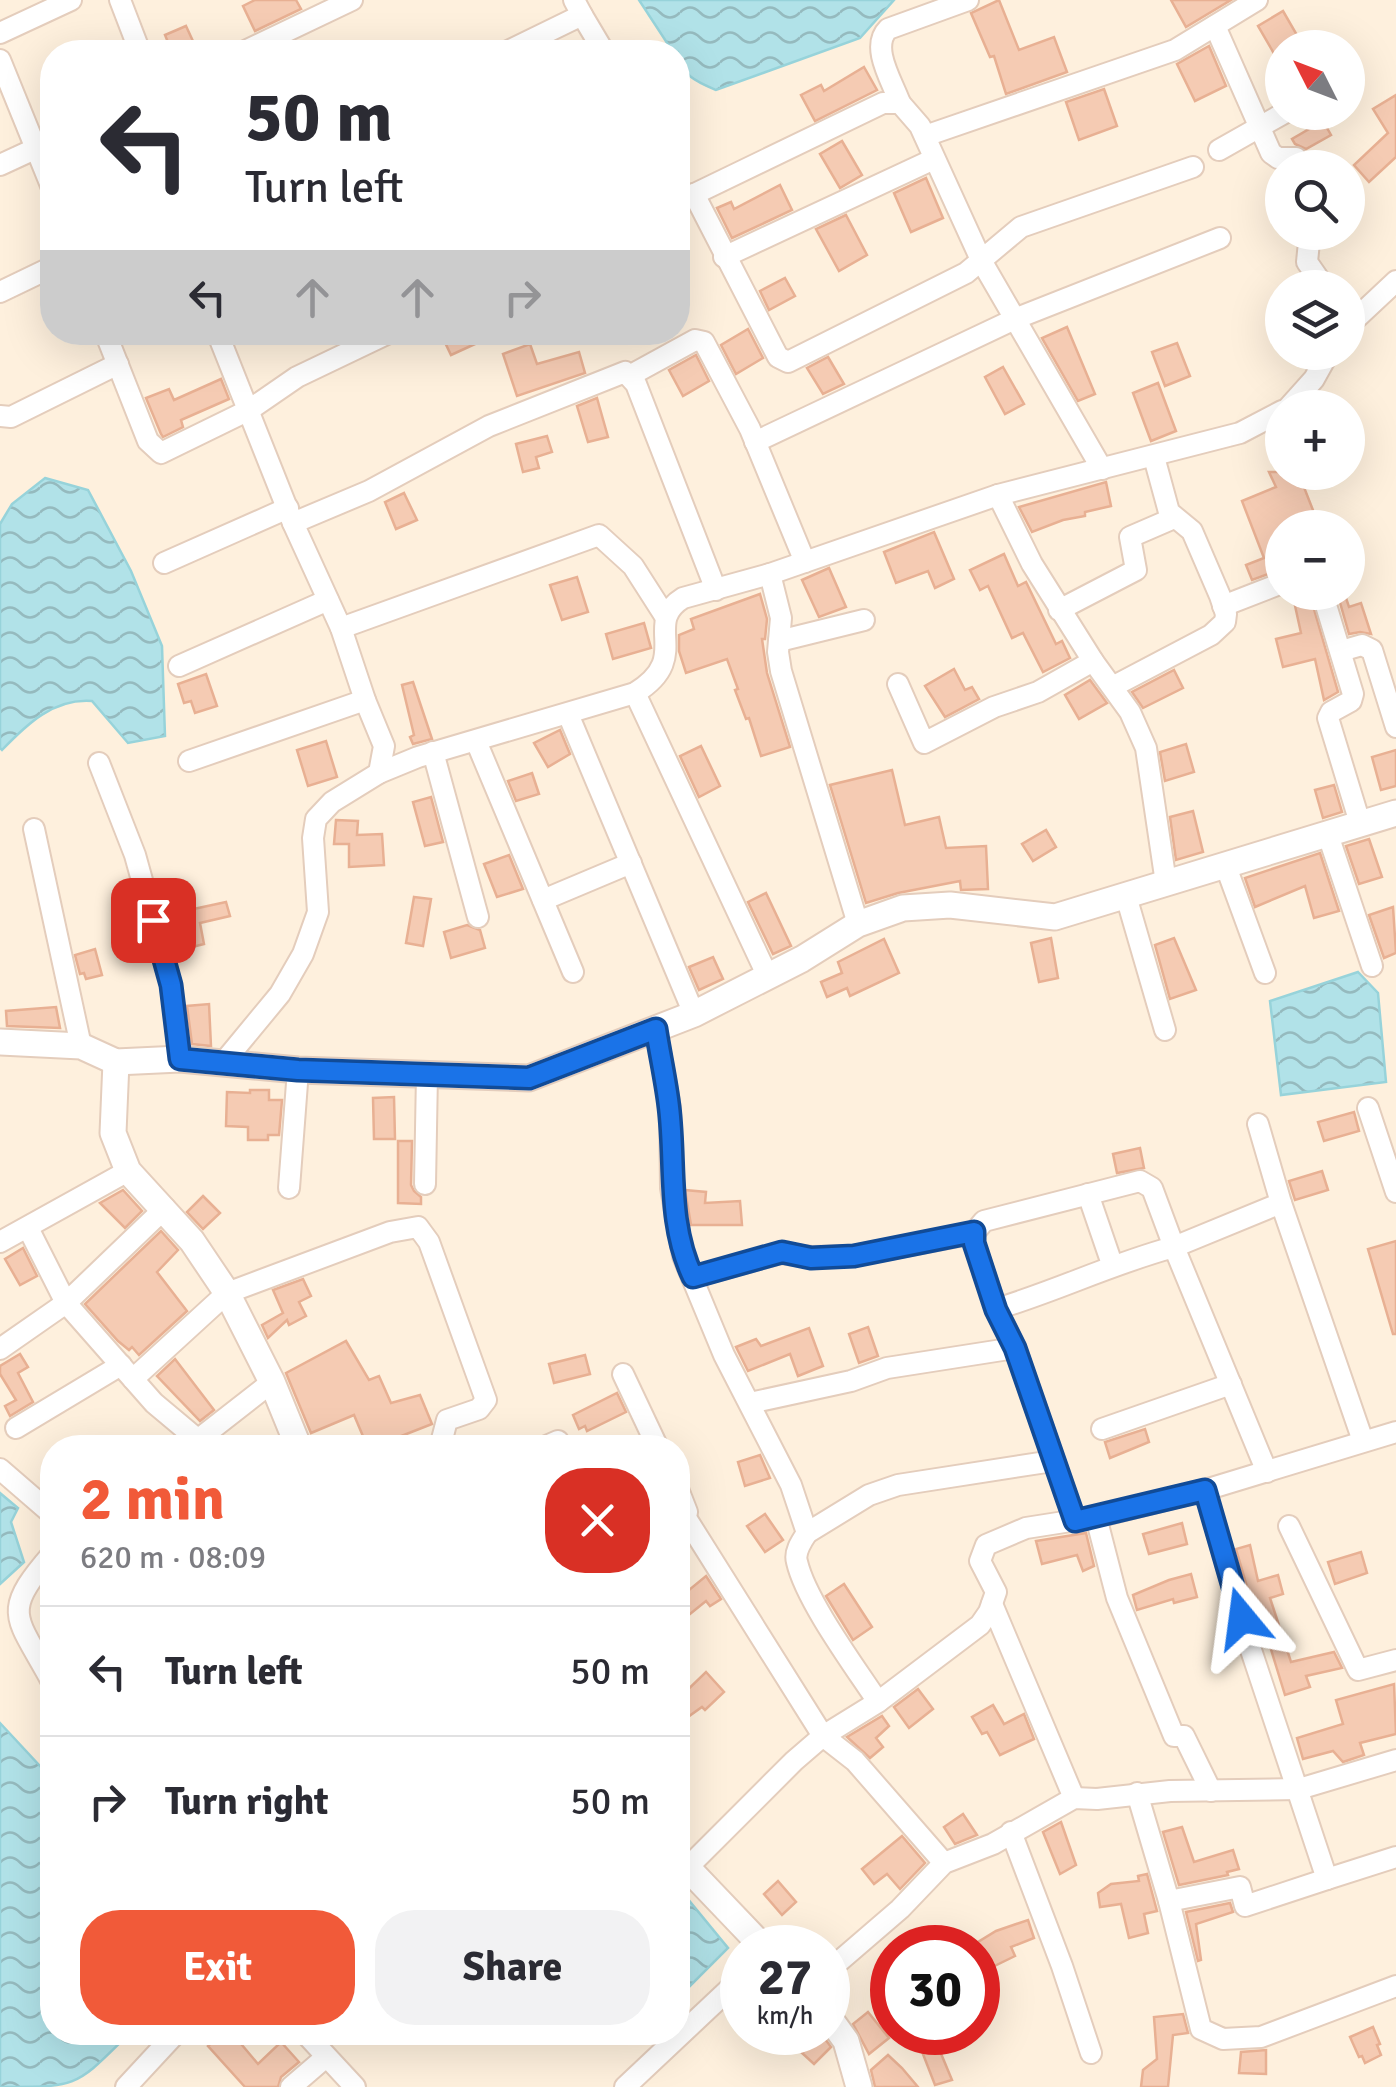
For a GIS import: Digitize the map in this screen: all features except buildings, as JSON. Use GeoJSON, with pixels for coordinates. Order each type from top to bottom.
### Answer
{"type":"FeatureCollection","features":[{"type":"Feature","properties":{"kind":"street"},"geometry":{"type":"LineString","coordinates":[[0,33],[71,0]]}},
{"type":"Feature","properties":{"kind":"street"},"geometry":{"type":"LineString","coordinates":[[120,0],[135,40]]}},
{"type":"Feature","properties":{"kind":"street"},"geometry":{"type":"LineString","coordinates":[[268,40],[352,0]]}},
{"type":"Feature","properties":{"kind":"street"},"geometry":{"type":"LineString","coordinates":[[968,0],[888,28],[880,48],[900,102],[925,136],[982,262],[1102,469]]}},
{"type":"Feature","properties":{"kind":"street"},"geometry":{"type":"LineString","coordinates":[[925,136],[1178,48],[1256,0]]}},
{"type":"Feature","properties":{"kind":"street"},"geometry":{"type":"LineString","coordinates":[[525,40],[578,7],[597,40]]}},
{"type":"Feature","properties":{"kind":"street"},"geometry":{"type":"LineString","coordinates":[[1215,26],[1271,150]]}},
{"type":"Feature","properties":{"kind":"street"},"geometry":{"type":"LineString","coordinates":[[0,60],[40,139]]}},
{"type":"Feature","properties":{"kind":"street"},"geometry":{"type":"LineString","coordinates":[[690,196],[883,102],[900,102]]}},
{"type":"Feature","properties":{"kind":"street"},"geometry":{"type":"LineString","coordinates":[[1219,150],[1265,125]]}},
{"type":"Feature","properties":{"kind":"street"},"geometry":{"type":"LineString","coordinates":[[0,166],[40,146]]}},
{"type":"Feature","properties":{"kind":"street"},"geometry":{"type":"LineString","coordinates":[[724,257],[934,159]]}},
{"type":"Feature","properties":{"kind":"street"},"geometry":{"type":"LineString","coordinates":[[690,204],[724,257],[781,362],[788,362],[982,262],[1022,227],[1194,167]]}},
{"type":"Feature","properties":{"kind":"street"},"geometry":{"type":"LineString","coordinates":[[755,442],[1017,318],[1220,238]]}},
{"type":"Feature","properties":{"kind":"street"},"geometry":{"type":"LineString","coordinates":[[0,292],[40,273]]}},
{"type":"Feature","properties":{"kind":"street"},"geometry":{"type":"LineString","coordinates":[[1365,307],[1396,281]]}},
{"type":"Feature","properties":{"kind":"street"},"geometry":{"type":"LineString","coordinates":[[631,375],[700,340],[755,442],[805,562]]}},
{"type":"Feature","properties":{"kind":"street"},"geometry":{"type":"LineString","coordinates":[[110,345],[148,441],[161,453],[249,410],[297,377],[365,345]]}},
{"type":"Feature","properties":{"kind":"street"},"geometry":{"type":"LineString","coordinates":[[222,345],[290,515],[341,628],[384,746],[380,773]]}},
{"type":"Feature","properties":{"kind":"street"},"geometry":{"type":"LineString","coordinates":[[0,416],[11,416],[118,364]]}},
{"type":"Feature","properties":{"kind":"street"},"geometry":{"type":"LineString","coordinates":[[1303,390],[1319,370]]}},
{"type":"Feature","properties":{"kind":"street"},"geometry":{"type":"LineString","coordinates":[[164,563],[290,515],[369,491],[489,426],[625,372],[631,375],[716,590]]}},
{"type":"Feature","properties":{"kind":"street"},"geometry":{"type":"LineString","coordinates":[[665,616],[672,604],[683,598],[770,574],[998,495],[1240,433],[1265,420]]}},
{"type":"Feature","properties":{"kind":"street"},"geometry":{"type":"LineString","coordinates":[[1114,686],[1220,629],[1225,622],[1223,606],[1192,531],[1174,518],[1154,456]]}},
{"type":"Feature","properties":{"kind":"street"},"geometry":{"type":"LineString","coordinates":[[998,495],[1018,540],[1093,661],[1114,686],[1146,748],[1166,883]]}},
{"type":"Feature","properties":{"kind":"street"},"geometry":{"type":"LineString","coordinates":[[1060,610],[1136,570],[1130,538],[1174,518]]}},
{"type":"Feature","properties":{"kind":"street"},"geometry":{"type":"LineString","coordinates":[[224,1063],[280,994],[304,954],[318,912],[313,838],[316,819],[332,802],[380,773],[433,752],[635,693],[662,671],[666,658],[665,616],[633,566],[600,534],[341,628]]}},
{"type":"Feature","properties":{"kind":"street"},"geometry":{"type":"LineString","coordinates":[[770,574],[781,618],[782,671],[858,924]]}},
{"type":"Feature","properties":{"kind":"street"},"geometry":{"type":"LineString","coordinates":[[1223,606],[1265,590]]}},
{"type":"Feature","properties":{"kind":"street"},"geometry":{"type":"LineString","coordinates":[[179,666],[328,600]]}},
{"type":"Feature","properties":{"kind":"street"},"geometry":{"type":"LineString","coordinates":[[1328,610],[1352,698],[1328,718],[1360,824]]}},
{"type":"Feature","properties":{"kind":"street"},"geometry":{"type":"LineString","coordinates":[[779,641],[864,620]]}},
{"type":"Feature","properties":{"kind":"street"},"geometry":{"type":"LineString","coordinates":[[1342,651],[1366,644],[1372,650],[1396,727]]}},
{"type":"Feature","properties":{"kind":"street"},"geometry":{"type":"LineString","coordinates":[[898,684],[924,744],[998,705],[1038,692],[1093,661]]}},
{"type":"Feature","properties":{"kind":"street"},"geometry":{"type":"LineString","coordinates":[[635,693],[768,977]]}},
{"type":"Feature","properties":{"kind":"street"},"geometry":{"type":"LineString","coordinates":[[188,760],[365,700]]}},
{"type":"Feature","properties":{"kind":"street"},"geometry":{"type":"LineString","coordinates":[[568,714],[694,1014]]}},
{"type":"Feature","properties":{"kind":"street"},"geometry":{"type":"LineString","coordinates":[[476,740],[573,972]]}},
{"type":"Feature","properties":{"kind":"street"},"geometry":{"type":"LineString","coordinates":[[433,752],[478,917]]}},
{"type":"Feature","properties":{"kind":"street"},"geometry":{"type":"LineString","coordinates":[[99,763],[135,856],[171,985],[180,1059]]}},
{"type":"Feature","properties":{"kind":"street"},"geometry":{"type":"LineString","coordinates":[[0,1042],[81,1046],[116,1062],[180,1059],[298,1070],[529,1078],[694,1014],[768,977],[858,924],[903,908],[950,905],[1055,917],[1396,814]]}},
{"type":"Feature","properties":{"kind":"street"},"geometry":{"type":"LineString","coordinates":[[34,829],[81,1046]]}},
{"type":"Feature","properties":{"kind":"street"},"geometry":{"type":"LineString","coordinates":[[1327,832],[1372,966]]}},
{"type":"Feature","properties":{"kind":"street"},"geometry":{"type":"LineString","coordinates":[[544,900],[630,863]]}},
{"type":"Feature","properties":{"kind":"street"},"geometry":{"type":"LineString","coordinates":[[1224,864],[1265,973]]}},
{"type":"Feature","properties":{"kind":"street"},"geometry":{"type":"LineString","coordinates":[[1126,896],[1165,1030]]}},
{"type":"Feature","properties":{"kind":"street"},"geometry":{"type":"LineString","coordinates":[[656,1029],[670,1108],[671,1188],[683,1256],[724,1355],[791,1485],[807,1533]]}},
{"type":"Feature","properties":{"kind":"street"},"geometry":{"type":"LineString","coordinates":[[116,1062],[113,1133],[128,1171],[192,1241],[226,1293],[272,1382],[294,1435]]}},
{"type":"Feature","properties":{"kind":"street"},"geometry":{"type":"LineString","coordinates":[[289,1188],[298,1070]]}},
{"type":"Feature","properties":{"kind":"street"},"geometry":{"type":"LineString","coordinates":[[425,1184],[426,1074]]}},
{"type":"Feature","properties":{"kind":"street"},"geometry":{"type":"LineString","coordinates":[[1368,1108],[1396,1192]]}},
{"type":"Feature","properties":{"kind":"street"},"geometry":{"type":"LineString","coordinates":[[1258,1124],[1281,1203],[1363,1441]]}},
{"type":"Feature","properties":{"kind":"street"},"geometry":{"type":"LineString","coordinates":[[0,1242],[128,1171]]}},
{"type":"Feature","properties":{"kind":"street"},"geometry":{"type":"LineString","coordinates":[[693,1277],[782,1252],[811,1258],[854,1256],[974,1232],[984,1220],[1140,1181],[1147,1183],[1266,1472]]}},
{"type":"Feature","properties":{"kind":"street"},"geometry":{"type":"LineString","coordinates":[[1088,1194],[1112,1264]]}},
{"type":"Feature","properties":{"kind":"street"},"geometry":{"type":"LineString","coordinates":[[996,1310],[1041,1296],[1112,1264],[1174,1247],[1281,1203]]}},
{"type":"Feature","properties":{"kind":"street"},"geometry":{"type":"LineString","coordinates":[[0,1348],[66,1303],[165,1208]]}},
{"type":"Feature","properties":{"kind":"street"},"geometry":{"type":"LineString","coordinates":[[16,1428],[127,1372],[226,1293],[390,1232],[418,1227],[424,1230],[486,1400],[479,1409],[447,1420],[443,1435]]}},
{"type":"Feature","properties":{"kind":"street"},"geometry":{"type":"LineString","coordinates":[[28,1228],[66,1303],[185,1435]]}},
{"type":"Feature","properties":{"kind":"street"},"geometry":{"type":"LineString","coordinates":[[974,1232],[996,1310],[1015,1348],[1053,1460],[1085,1519],[1174,1736],[1184,1736],[1210,1792]]}},
{"type":"Feature","properties":{"kind":"street"},"geometry":{"type":"LineString","coordinates":[[750,1403],[851,1381],[887,1368],[1015,1348]]}},
{"type":"Feature","properties":{"kind":"street"},"geometry":{"type":"LineString","coordinates":[[623,1374],[652,1435]]}},
{"type":"Feature","properties":{"kind":"street"},"geometry":{"type":"LineString","coordinates":[[203,1435],[272,1382]]}},
{"type":"Feature","properties":{"kind":"street"},"geometry":{"type":"LineString","coordinates":[[1102,1429],[1231,1384]]}},
{"type":"Feature","properties":{"kind":"street"},"geometry":{"type":"LineString","coordinates":[[690,1856],[824,1736],[878,1702],[980,1625],[996,1592],[980,1561],[986,1545],[1026,1528],[1085,1519],[1205,1490],[1396,1432]]}},
{"type":"Feature","properties":{"kind":"street"},"geometry":{"type":"LineString","coordinates":[[878,1702],[818,1609],[796,1560],[807,1533],[868,1495],[898,1485],[1053,1460]]}},
{"type":"Feature","properties":{"kind":"street"},"geometry":{"type":"LineString","coordinates":[[0,1469],[40,1504]]}},
{"type":"Feature","properties":{"kind":"street"},"geometry":{"type":"LineString","coordinates":[[1205,1490],[1251,1650],[1327,1879]]}},
{"type":"Feature","properties":{"kind":"street"},"geometry":{"type":"LineString","coordinates":[[1289,1526],[1358,1670],[1396,1660]]}},
{"type":"Feature","properties":{"kind":"street"},"geometry":{"type":"LineString","coordinates":[[690,1535],[824,1736],[855,1761],[944,1863]]}},
{"type":"Feature","properties":{"kind":"street"},"geometry":{"type":"LineString","coordinates":[[40,1564],[12,1594],[10,1610],[40,1661]]}},
{"type":"Feature","properties":{"kind":"street"},"geometry":{"type":"LineString","coordinates":[[992,1604],[1074,1798]]}},
{"type":"Feature","properties":{"kind":"street"},"geometry":{"type":"LineString","coordinates":[[850,1951],[900,1909],[944,1863],[993,1844],[1074,1798],[1299,1789],[1396,1760]]}},
{"type":"Feature","properties":{"kind":"street"},"geometry":{"type":"LineString","coordinates":[[1137,1793],[1201,2029],[1223,2039],[1261,2037],[1396,1986]]}},
{"type":"Feature","properties":{"kind":"street"},"geometry":{"type":"LineString","coordinates":[[1010,1832],[1091,2053]]}},
{"type":"Feature","properties":{"kind":"street"},"geometry":{"type":"LineString","coordinates":[[1169,1901],[1240,1887],[1244,1906],[1396,1857]]}},
{"type":"Feature","properties":{"kind":"street"},"geometry":{"type":"LineString","coordinates":[[690,1871],[742,1925]]}},
{"type":"Feature","properties":{"kind":"street"},"geometry":{"type":"LineString","coordinates":[[690,2025],[720,1998]]}},
{"type":"Feature","properties":{"kind":"street"},"geometry":{"type":"LineString","coordinates":[[126,2087],[165,2045]]}},
{"type":"Feature","properties":{"kind":"street"},"geometry":{"type":"LineString","coordinates":[[315,2045],[354,2087]]}},
{"type":"Feature","properties":{"kind":"street"},"geometry":{"type":"LineString","coordinates":[[624,2087],[669,2045]]}},
{"type":"Feature","properties":{"kind":"street"},"geometry":{"type":"LineString","coordinates":[[850,2055],[859,2087]]}},
{"type":"Feature","properties":{"kind":"street"},"geometry":{"type":"LineString","coordinates":[[291,2087],[326,2057]]}},
{"type":"Feature","properties":{"kind":"water"},"geometry":{"type":"Polygon","coordinates":[[[639,0],[894,0],[860,38],[716,90],[690,76],[690,40],[665,40],[639,0]]]}},
{"type":"Feature","properties":{"kind":"water"},"geometry":{"type":"Polygon","coordinates":[[[45,478],[88,490],[131,571],[162,646],[165,736],[128,743],[92,701],[78,701],[53,708],[0,748],[0,524],[12,504],[45,478]]]}},
{"type":"Feature","properties":{"kind":"water"},"geometry":{"type":"Polygon","coordinates":[[[1358,972],[1378,993],[1386,1082],[1281,1095],[1270,1001],[1358,972]]]}},
{"type":"Feature","properties":{"kind":"water"},"geometry":{"type":"Polygon","coordinates":[[[0,1493],[18,1508],[11,1522],[24,1562],[0,1584],[0,1493]]]}},
{"type":"Feature","properties":{"kind":"water"},"geometry":{"type":"Polygon","coordinates":[[[0,1723],[40,1766],[40,2045],[118,2045],[74,2080],[46,2086],[0,2087],[0,1723]]]}},
{"type":"Feature","properties":{"kind":"water"},"geometry":{"type":"Polygon","coordinates":[[[690,1902],[720,1938],[720,1956],[690,1986],[690,1902]]]}},
{"type":"Feature","properties":{"kind":"route"},"geometry":{"type":"LineString","coordinates":[[153,920],[171,985],[180,1059],[298,1070],[529,1078],[656,1029],[670,1108],[671,1188],[683,1256],[693,1277],[782,1252],[811,1258],[854,1256],[974,1232],[996,1310],[1015,1348],[1075,1521],[1205,1490],[1242,1618]]}}]}
